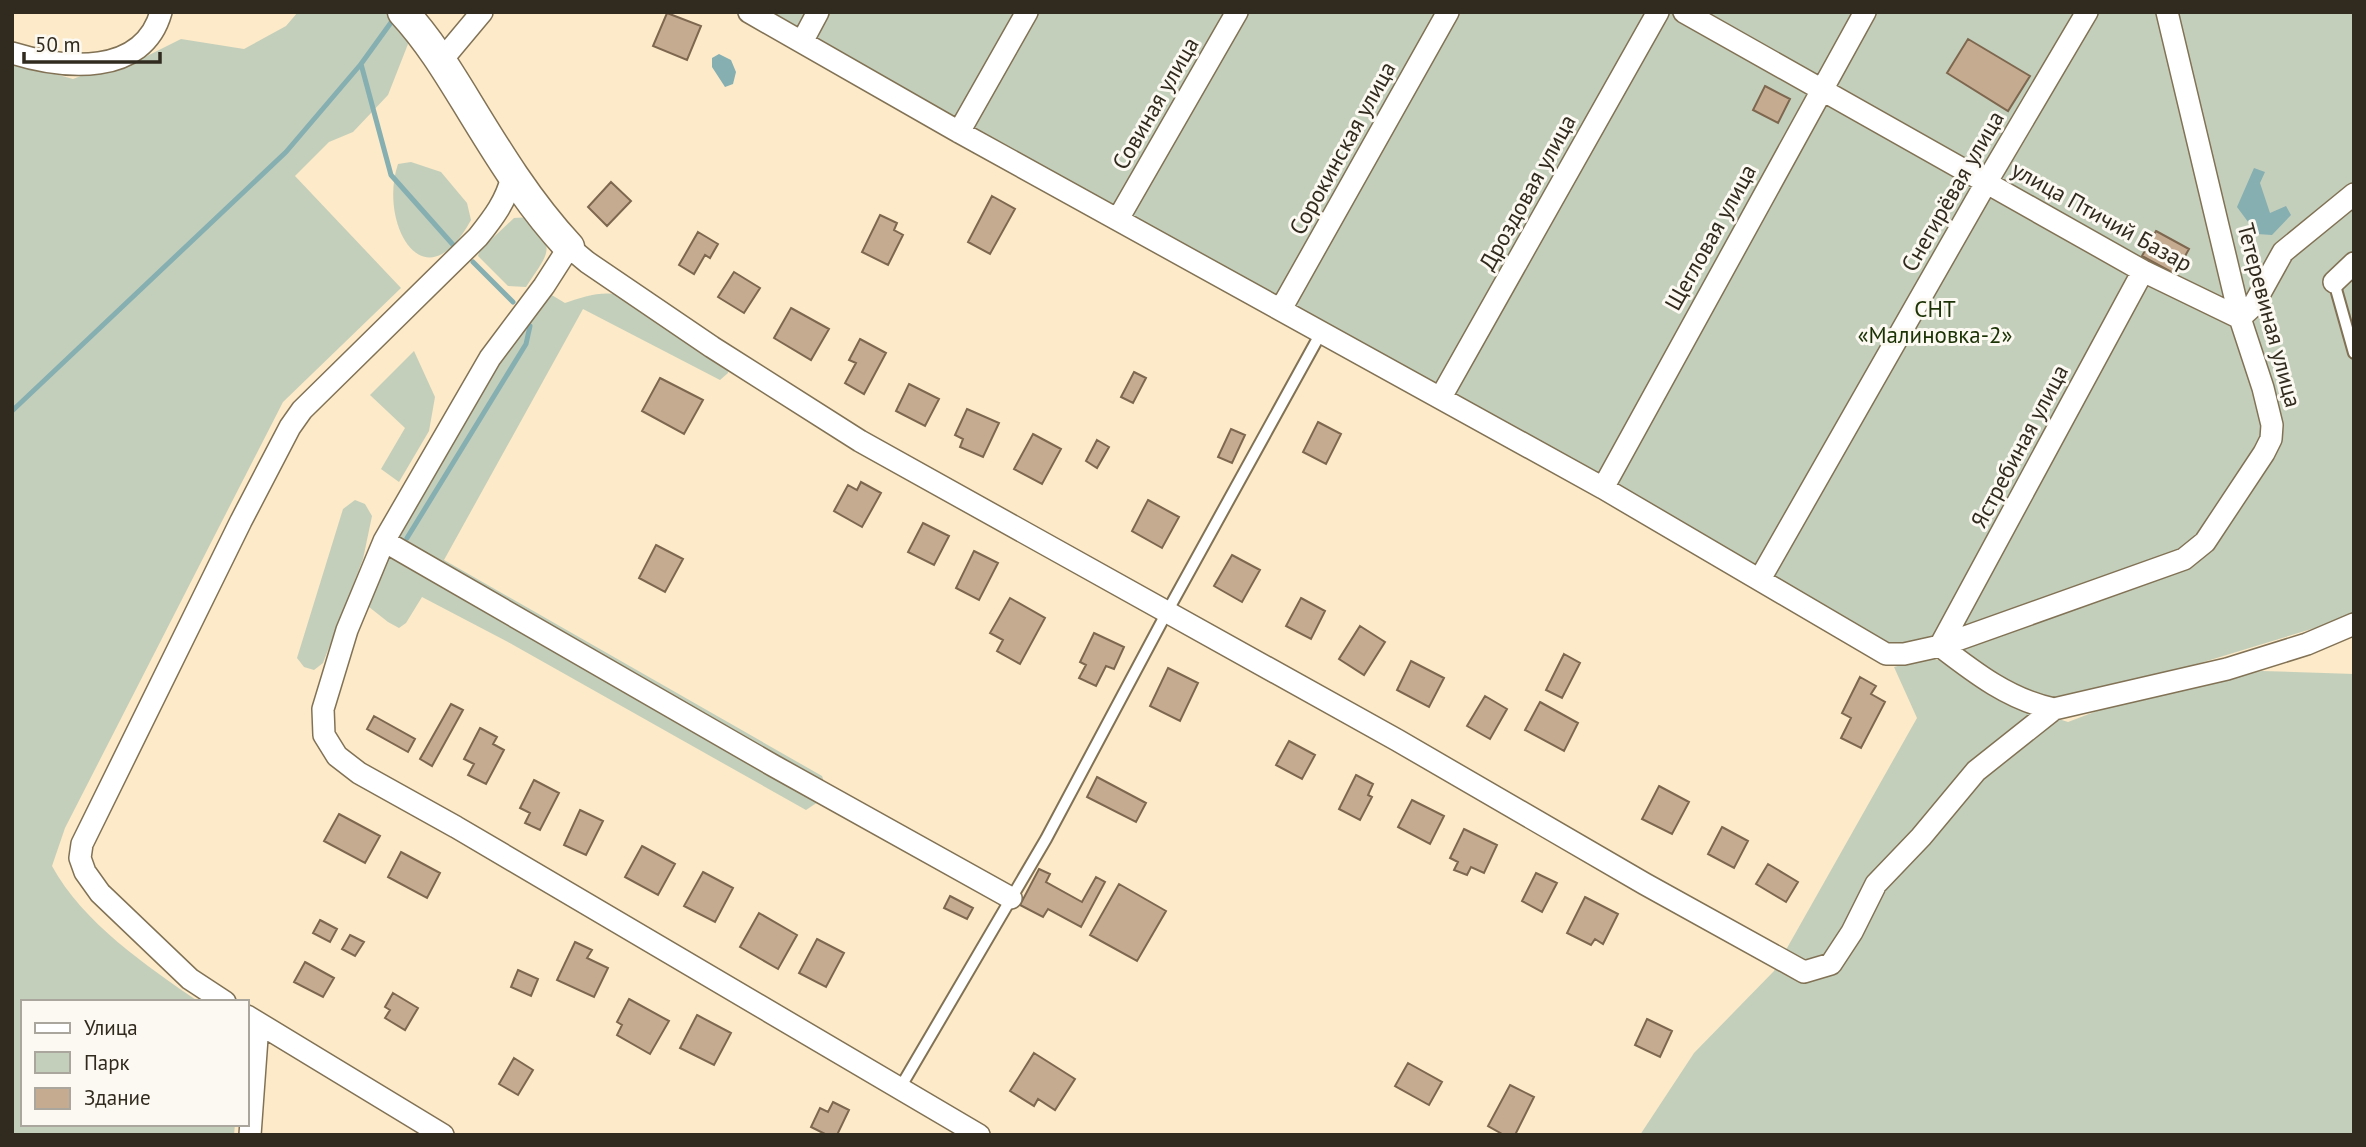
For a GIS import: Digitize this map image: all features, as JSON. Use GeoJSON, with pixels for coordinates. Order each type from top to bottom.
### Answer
{"type":"FeatureCollection","features":[{"type":"Feature","properties":{"kind":"street"},"geometry":{"type":"LineString","coordinates":[[12,53],[67,65],[112,60],[145,44],[156,29],[161,12]]}},
{"type":"Feature","properties":{"kind":"street"},"geometry":{"type":"LineString","coordinates":[[403,12],[416,25],[441,61],[512,177],[550,227],[587,262],[712,347],[860,441],[1397,740],[1645,884],[1804,972],[1831,964],[1852,932],[1876,884],[1922,837],[1976,771],[2054,709]]}},
{"type":"Feature","properties":{"kind":"street"},"geometry":{"type":"LineString","coordinates":[[441,61],[482,12]]}},
{"type":"Feature","properties":{"kind":"street"},"geometry":{"type":"LineString","coordinates":[[802,42],[818,12]]}},
{"type":"Feature","properties":{"kind":"street"},"geometry":{"type":"LineString","coordinates":[[959,132],[1027,12]]}},
{"type":"Feature","properties":{"kind":"street","name":"Совиная улица"},"geometry":{"type":"LineString","coordinates":[[1118,219],[1237,12]]}},
{"type":"Feature","properties":{"kind":"street","name":"Сорокинская улица"},"geometry":{"type":"LineString","coordinates":[[1281,309],[1448,12]]}},
{"type":"Feature","properties":{"kind":"street","name":"Дроздовая улица"},"geometry":{"type":"LineString","coordinates":[[1441,397],[1658,12]]}},
{"type":"Feature","properties":{"kind":"street","name":"улица Птичий Базар"},"geometry":{"type":"LineString","coordinates":[[1684,12],[2143,271],[2240,318]]}},
{"type":"Feature","properties":{"kind":"street","name":"Щегловая улица"},"geometry":{"type":"LineString","coordinates":[[1603,488],[1865,12]]}},
{"type":"Feature","properties":{"kind":"street","name":"Снегирёвая улица"},"geometry":{"type":"LineString","coordinates":[[1760,579],[2087,12]]}},
{"type":"Feature","properties":{"kind":"street","name":"Тетеревиная улица"},"geometry":{"type":"LineString","coordinates":[[752,13],[959,132],[1603,488],[1886,654],[1904,654],[1940,646],[2184,559],[2205,542],[2271,439],[2272,425],[2240,318],[2167,12]]}},
{"type":"Feature","properties":{"kind":"street"},"geometry":{"type":"LineString","coordinates":[[222,1000],[190,979],[100,893],[85,872],[80,858],[82,844],[290,426],[302,410],[478,237],[497,215],[507,196],[512,177]]}},
{"type":"Feature","properties":{"kind":"street"},"geometry":{"type":"LineString","coordinates":[[2240,318],[2253,306],[2283,252],[2354,194]]}},
{"type":"Feature","properties":{"kind":"street"},"geometry":{"type":"LineString","coordinates":[[569,247],[544,286],[490,358],[384,541],[347,630],[323,709],[324,735],[337,756],[359,773],[456,827],[979,1135]]}},
{"type":"Feature","properties":{"kind":"street"},"geometry":{"type":"LineString","coordinates":[[2334,282],[2354,263]]}},
{"type":"Feature","properties":{"kind":"street","name":"Ястребиная улица"},"geometry":{"type":"LineString","coordinates":[[1940,646],[2143,271]]}},
{"type":"Feature","properties":{"kind":"street"},"geometry":{"type":"LineString","coordinates":[[384,541],[774,766],[1011,898]]}},
{"type":"Feature","properties":{"kind":"street"},"geometry":{"type":"LineString","coordinates":[[1940,646],[1978,676],[2005,691],[2035,705],[2054,709],[2227,669],[2307,644],[2354,624]]}},
{"type":"Feature","properties":{"kind":"street"},"geometry":{"type":"LineString","coordinates":[[250,1135],[252,1020]]}},
{"type":"Feature","properties":{"kind":"street"},"geometry":{"type":"LineString","coordinates":[[252,1020],[443,1135]]}},
{"type":"Feature","properties":{"kind":"lane"},"geometry":{"type":"LineString","coordinates":[[2334,282],[2354,353]]}},
{"type":"Feature","properties":{"kind":"lane"},"geometry":{"type":"LineString","coordinates":[[900,1088],[1046,839],[1322,331]]}},
{"type":"Feature","properties":{"kind":"green space"},"geometry":{"type":"Polygon","coordinates":[[[298,12],[391,12],[404,29],[408,44],[388,95],[353,132],[329,142],[295,176],[401,288],[283,402],[65,828],[52,866],[80,906],[98,924],[138,958],[196,1000],[21,1000],[21,1126],[235,1126],[234,1135],[12,1135],[12,62],[73,79],[137,61],[181,39],[244,49],[286,26],[298,12]]]}},
{"type":"Feature","properties":{"kind":"green space","name":"СНТ «Малиновка-2»"},"geometry":{"type":"Polygon","coordinates":[[[753,12],[2354,12],[2354,616],[2079,700],[2040,698],[1982,669],[1951,647],[2205,542],[1904,654],[753,12]]]}},
{"type":"Feature","properties":{"kind":"green space"},"geometry":{"type":"Polygon","coordinates":[[[411,162],[441,172],[467,203],[471,220],[454,245],[437,256],[422,256],[409,247],[400,231],[394,210],[393,187],[398,164],[411,162]]]}},
{"type":"Feature","properties":{"kind":"green space"},"geometry":{"type":"Polygon","coordinates":[[[531,217],[544,238],[544,259],[526,287],[508,286],[478,256],[480,250],[514,218],[531,217]]]}},
{"type":"Feature","properties":{"kind":"green space"},"geometry":{"type":"Polygon","coordinates":[[[550,294],[565,303],[601,294],[626,297],[655,313],[727,363],[728,373],[720,380],[583,309],[444,560],[822,776],[826,787],[818,802],[806,810],[508,642],[422,597],[406,623],[399,628],[364,603],[383,556],[493,361],[550,294]]]}},
{"type":"Feature","properties":{"kind":"green space"},"geometry":{"type":"Polygon","coordinates":[[[414,351],[435,397],[429,431],[399,482],[381,469],[405,428],[370,395],[414,351]]]}},
{"type":"Feature","properties":{"kind":"green space"},"geometry":{"type":"Polygon","coordinates":[[[355,500],[365,504],[372,516],[363,559],[323,663],[314,670],[304,667],[297,658],[343,509],[355,500]]]}},
{"type":"Feature","properties":{"kind":"green space"},"geometry":{"type":"Polygon","coordinates":[[[1927,658],[1946,661],[2010,703],[2068,722],[2165,685],[2262,671],[2354,674],[2354,1135],[1640,1135],[1694,1053],[1774,971],[1917,718],[1894,667],[1927,658]]]}},
{"type":"Feature","properties":{"kind":"water"},"geometry":{"type":"Polygon","coordinates":[[[719,54],[731,60],[736,72],[733,84],[725,87],[712,67],[712,58],[719,54]]]}},
{"type":"Feature","properties":{"kind":"water"},"geometry":{"type":"Polygon","coordinates":[[[2254,168],[2265,172],[2260,183],[2270,213],[2286,206],[2291,215],[2272,235],[2257,234],[2237,207],[2254,168]]]}},
{"type":"Feature","properties":{"kind":"building"},"geometry":{"type":"Polygon","coordinates":[[[667,13],[701,26],[687,60],[653,46],[667,13]]]}},
{"type":"Feature","properties":{"kind":"building"},"geometry":{"type":"Polygon","coordinates":[[[1968,39],[2030,76],[2008,111],[1947,73],[1968,39]]]}},
{"type":"Feature","properties":{"kind":"building"},"geometry":{"type":"Polygon","coordinates":[[[1765,86],[1790,99],[1778,123],[1753,110],[1765,86]]]}},
{"type":"Feature","properties":{"kind":"building"},"geometry":{"type":"Polygon","coordinates":[[[611,182],[631,201],[607,226],[588,207],[611,182]]]}},
{"type":"Feature","properties":{"kind":"building"},"geometry":{"type":"Polygon","coordinates":[[[992,196],[1015,209],[990,254],[968,242],[992,196]]]}},
{"type":"Feature","properties":{"kind":"building"},"geometry":{"type":"Polygon","coordinates":[[[880,215],[897,223],[894,230],[903,235],[888,265],[862,252],[880,215]]]}},
{"type":"Feature","properties":{"kind":"building"},"geometry":{"type":"Polygon","coordinates":[[[2156,231],[2189,249],[2175,274],[2142,256],[2156,231]]]}},
{"type":"Feature","properties":{"kind":"building"},"geometry":{"type":"Polygon","coordinates":[[[698,232],[718,244],[710,258],[705,255],[694,274],[679,265],[698,232]]]}},
{"type":"Feature","properties":{"kind":"building"},"geometry":{"type":"Polygon","coordinates":[[[734,272],[760,288],[744,313],[718,297],[734,272]]]}},
{"type":"Feature","properties":{"kind":"building"},"geometry":{"type":"Polygon","coordinates":[[[791,308],[829,329],[811,360],[774,338],[791,308]]]}},
{"type":"Feature","properties":{"kind":"building"},"geometry":{"type":"Polygon","coordinates":[[[860,339],[886,353],[864,394],[845,383],[856,363],[849,360],[860,339]]]}},
{"type":"Feature","properties":{"kind":"building"},"geometry":{"type":"Polygon","coordinates":[[[1134,372],[1146,378],[1133,403],[1121,397],[1134,372]]]}},
{"type":"Feature","properties":{"kind":"building"},"geometry":{"type":"Polygon","coordinates":[[[660,378],[703,400],[684,434],[642,411],[660,378]]]}},
{"type":"Feature","properties":{"kind":"building"},"geometry":{"type":"Polygon","coordinates":[[[909,384],[939,399],[925,426],[896,411],[909,384]]]}},
{"type":"Feature","properties":{"kind":"building"},"geometry":{"type":"Polygon","coordinates":[[[967,409],[999,423],[983,457],[960,447],[963,439],[955,435],[967,409]]]}},
{"type":"Feature","properties":{"kind":"building"},"geometry":{"type":"Polygon","coordinates":[[[1318,422],[1341,434],[1326,464],[1303,452],[1318,422]]]}},
{"type":"Feature","properties":{"kind":"building"},"geometry":{"type":"Polygon","coordinates":[[[1231,429],[1245,435],[1232,463],[1218,457],[1231,429]]]}},
{"type":"Feature","properties":{"kind":"building"},"geometry":{"type":"Polygon","coordinates":[[[1033,434],[1061,449],[1042,484],[1014,469],[1033,434]]]}},
{"type":"Feature","properties":{"kind":"building"},"geometry":{"type":"Polygon","coordinates":[[[1097,440],[1109,447],[1097,468],[1086,461],[1097,440]]]}},
{"type":"Feature","properties":{"kind":"building"},"geometry":{"type":"Polygon","coordinates":[[[861,482],[881,493],[862,527],[834,511],[848,485],[857,490],[861,482]]]}},
{"type":"Feature","properties":{"kind":"building"},"geometry":{"type":"Polygon","coordinates":[[[1148,500],[1179,517],[1162,548],[1132,531],[1148,500]]]}},
{"type":"Feature","properties":{"kind":"building"},"geometry":{"type":"Polygon","coordinates":[[[923,523],[949,536],[934,565],[908,552],[923,523]]]}},
{"type":"Feature","properties":{"kind":"building"},"geometry":{"type":"Polygon","coordinates":[[[656,545],[683,559],[665,592],[639,578],[656,545]]]}},
{"type":"Feature","properties":{"kind":"building"},"geometry":{"type":"Polygon","coordinates":[[[974,551],[998,563],[979,600],[956,588],[974,551]]]}},
{"type":"Feature","properties":{"kind":"building"},"geometry":{"type":"Polygon","coordinates":[[[1232,555],[1260,570],[1242,602],[1214,586],[1232,555]]]}},
{"type":"Feature","properties":{"kind":"building"},"geometry":{"type":"Polygon","coordinates":[[[1010,598],[1045,618],[1020,664],[997,651],[1003,640],[990,633],[1010,598]]]}},
{"type":"Feature","properties":{"kind":"building"},"geometry":{"type":"Polygon","coordinates":[[[1301,598],[1325,611],[1311,639],[1286,626],[1301,598]]]}},
{"type":"Feature","properties":{"kind":"building"},"geometry":{"type":"Polygon","coordinates":[[[1360,626],[1385,642],[1364,675],[1339,659],[1360,626]]]}},
{"type":"Feature","properties":{"kind":"building"},"geometry":{"type":"Polygon","coordinates":[[[1094,633],[1124,647],[1114,669],[1106,666],[1096,686],[1079,678],[1086,665],[1080,662],[1094,633]]]}},
{"type":"Feature","properties":{"kind":"building"},"geometry":{"type":"Polygon","coordinates":[[[1564,654],[1580,663],[1562,698],[1546,690],[1564,654]]]}},
{"type":"Feature","properties":{"kind":"building"},"geometry":{"type":"Polygon","coordinates":[[[1411,661],[1444,678],[1429,707],[1397,690],[1411,661]]]}},
{"type":"Feature","properties":{"kind":"building"},"geometry":{"type":"Polygon","coordinates":[[[1168,668],[1198,683],[1180,721],[1150,706],[1168,668]]]}},
{"type":"Feature","properties":{"kind":"building"},"geometry":{"type":"Polygon","coordinates":[[[1860,677],[1876,686],[1871,694],[1885,702],[1861,748],[1841,738],[1851,718],[1842,713],[1860,677]]]}},
{"type":"Feature","properties":{"kind":"building"},"geometry":{"type":"Polygon","coordinates":[[[1485,696],[1507,709],[1490,739],[1467,726],[1485,696]]]}},
{"type":"Feature","properties":{"kind":"building"},"geometry":{"type":"Polygon","coordinates":[[[1540,702],[1578,723],[1564,751],[1525,730],[1540,702]]]}},
{"type":"Feature","properties":{"kind":"building"},"geometry":{"type":"Polygon","coordinates":[[[451,704],[463,710],[432,766],[420,759],[451,704]]]}},
{"type":"Feature","properties":{"kind":"building"},"geometry":{"type":"Polygon","coordinates":[[[374,716],[415,739],[408,752],[367,729],[374,716]]]}},
{"type":"Feature","properties":{"kind":"building"},"geometry":{"type":"Polygon","coordinates":[[[480,728],[497,737],[493,744],[504,750],[486,784],[468,775],[474,764],[464,759],[480,728]]]}},
{"type":"Feature","properties":{"kind":"building"},"geometry":{"type":"Polygon","coordinates":[[[1289,741],[1315,755],[1302,779],[1276,765],[1289,741]]]}},
{"type":"Feature","properties":{"kind":"building"},"geometry":{"type":"Polygon","coordinates":[[[1356,775],[1373,784],[1368,795],[1372,797],[1360,820],[1339,809],[1356,775]]]}},
{"type":"Feature","properties":{"kind":"building"},"geometry":{"type":"Polygon","coordinates":[[[1097,777],[1146,803],[1136,822],[1087,797],[1097,777]]]}},
{"type":"Feature","properties":{"kind":"building"},"geometry":{"type":"Polygon","coordinates":[[[534,780],[559,793],[540,830],[525,823],[530,813],[520,808],[534,780]]]}},
{"type":"Feature","properties":{"kind":"building"},"geometry":{"type":"Polygon","coordinates":[[[1659,786],[1689,802],[1672,834],[1642,819],[1659,786]]]}},
{"type":"Feature","properties":{"kind":"building"},"geometry":{"type":"Polygon","coordinates":[[[1412,800],[1444,816],[1430,844],[1398,827],[1412,800]]]}},
{"type":"Feature","properties":{"kind":"building"},"geometry":{"type":"Polygon","coordinates":[[[580,810],[603,821],[586,855],[564,845],[580,810]]]}},
{"type":"Feature","properties":{"kind":"building"},"geometry":{"type":"Polygon","coordinates":[[[339,814],[380,836],[365,863],[324,841],[339,814]]]}},
{"type":"Feature","properties":{"kind":"building"},"geometry":{"type":"Polygon","coordinates":[[[1722,827],[1748,841],[1734,868],[1708,854],[1722,827]]]}},
{"type":"Feature","properties":{"kind":"building"},"geometry":{"type":"Polygon","coordinates":[[[1464,829],[1497,845],[1484,873],[1471,867],[1467,875],[1454,870],[1458,862],[1450,858],[1464,829]]]}},
{"type":"Feature","properties":{"kind":"building"},"geometry":{"type":"Polygon","coordinates":[[[642,846],[675,864],[658,895],[625,877],[642,846]]]}},
{"type":"Feature","properties":{"kind":"building"},"geometry":{"type":"Polygon","coordinates":[[[401,852],[440,873],[427,898],[388,877],[401,852]]]}},
{"type":"Feature","properties":{"kind":"building"},"geometry":{"type":"Polygon","coordinates":[[[1768,864],[1798,882],[1786,902],[1756,884],[1768,864]]]}},
{"type":"Feature","properties":{"kind":"building"},"geometry":{"type":"Polygon","coordinates":[[[1039,869],[1050,874],[1046,882],[1082,902],[1096,877],[1105,882],[1081,927],[1048,909],[1043,917],[1020,905],[1039,869]]]}},
{"type":"Feature","properties":{"kind":"building"},"geometry":{"type":"Polygon","coordinates":[[[703,872],[733,888],[715,922],[684,906],[703,872]]]}},
{"type":"Feature","properties":{"kind":"building"},"geometry":{"type":"Polygon","coordinates":[[[1536,873],[1557,883],[1542,912],[1522,901],[1536,873]]]}},
{"type":"Feature","properties":{"kind":"building"},"geometry":{"type":"Polygon","coordinates":[[[1119,884],[1166,911],[1137,961],[1090,935],[1119,884]]]}},
{"type":"Feature","properties":{"kind":"building"},"geometry":{"type":"Polygon","coordinates":[[[950,896],[973,908],[967,919],[944,908],[950,896]]]}},
{"type":"Feature","properties":{"kind":"building"},"geometry":{"type":"Polygon","coordinates":[[[1585,897],[1618,914],[1603,944],[1595,939],[1591,945],[1567,933],[1585,897]]]}},
{"type":"Feature","properties":{"kind":"building"},"geometry":{"type":"Polygon","coordinates":[[[759,913],[797,935],[778,969],[740,947],[759,913]]]}},
{"type":"Feature","properties":{"kind":"building"},"geometry":{"type":"Polygon","coordinates":[[[320,920],[337,929],[330,942],[313,933],[320,920]]]}},
{"type":"Feature","properties":{"kind":"building"},"geometry":{"type":"Polygon","coordinates":[[[350,935],[364,942],[355,956],[342,949],[350,935]]]}},
{"type":"Feature","properties":{"kind":"building"},"geometry":{"type":"Polygon","coordinates":[[[817,939],[844,953],[826,987],[799,973],[817,939]]]}},
{"type":"Feature","properties":{"kind":"building"},"geometry":{"type":"Polygon","coordinates":[[[575,942],[592,950],[587,958],[608,968],[594,997],[557,980],[575,942]]]}},
{"type":"Feature","properties":{"kind":"building"},"geometry":{"type":"Polygon","coordinates":[[[305,962],[334,978],[323,997],[294,982],[305,962]]]}},
{"type":"Feature","properties":{"kind":"building"},"geometry":{"type":"Polygon","coordinates":[[[518,970],[538,979],[531,996],[511,987],[518,970]]]}},
{"type":"Feature","properties":{"kind":"building"},"geometry":{"type":"Polygon","coordinates":[[[393,993],[418,1008],[405,1030],[385,1018],[390,1010],[385,1007],[393,993]]]}},
{"type":"Feature","properties":{"kind":"building"},"geometry":{"type":"Polygon","coordinates":[[[629,999],[669,1021],[650,1054],[617,1035],[622,1025],[617,1022],[629,999]]]}},
{"type":"Feature","properties":{"kind":"building"},"geometry":{"type":"Polygon","coordinates":[[[697,1015],[731,1033],[714,1065],[680,1048],[697,1015]]]}},
{"type":"Feature","properties":{"kind":"building"},"geometry":{"type":"Polygon","coordinates":[[[1647,1019],[1672,1031],[1660,1057],[1635,1045],[1647,1019]]]}},
{"type":"Feature","properties":{"kind":"building"},"geometry":{"type":"Polygon","coordinates":[[[1034,1053],[1075,1079],[1055,1110],[1038,1099],[1034,1106],[1010,1091],[1034,1053]]]}},
{"type":"Feature","properties":{"kind":"building"},"geometry":{"type":"Polygon","coordinates":[[[514,1058],[533,1070],[518,1095],[499,1084],[514,1058]]]}},
{"type":"Feature","properties":{"kind":"building"},"geometry":{"type":"Polygon","coordinates":[[[1408,1063],[1442,1082],[1429,1105],[1395,1086],[1408,1063]]]}},
{"type":"Feature","properties":{"kind":"building"},"geometry":{"type":"Polygon","coordinates":[[[1510,1085],[1534,1097],[1515,1135],[1504,1135],[1488,1126],[1510,1085]]]}},
{"type":"Feature","properties":{"kind":"building"},"geometry":{"type":"Polygon","coordinates":[[[833,1102],[849,1110],[837,1135],[827,1135],[811,1127],[820,1108],[828,1112],[833,1102]]]}},
{"type":"Feature","properties":{"kind":"waterway"},"geometry":{"type":"LineString","coordinates":[[395,17],[361,64],[391,175],[455,247]]}},
{"type":"Feature","properties":{"kind":"waterway"},"geometry":{"type":"LineString","coordinates":[[12,411],[286,152],[361,64]]}},
{"type":"Feature","properties":{"kind":"waterway"},"geometry":{"type":"LineString","coordinates":[[473,262],[513,302]]}},
{"type":"Feature","properties":{"kind":"waterway"},"geometry":{"type":"LineString","coordinates":[[407,538],[526,344],[530,326]]}}]}
